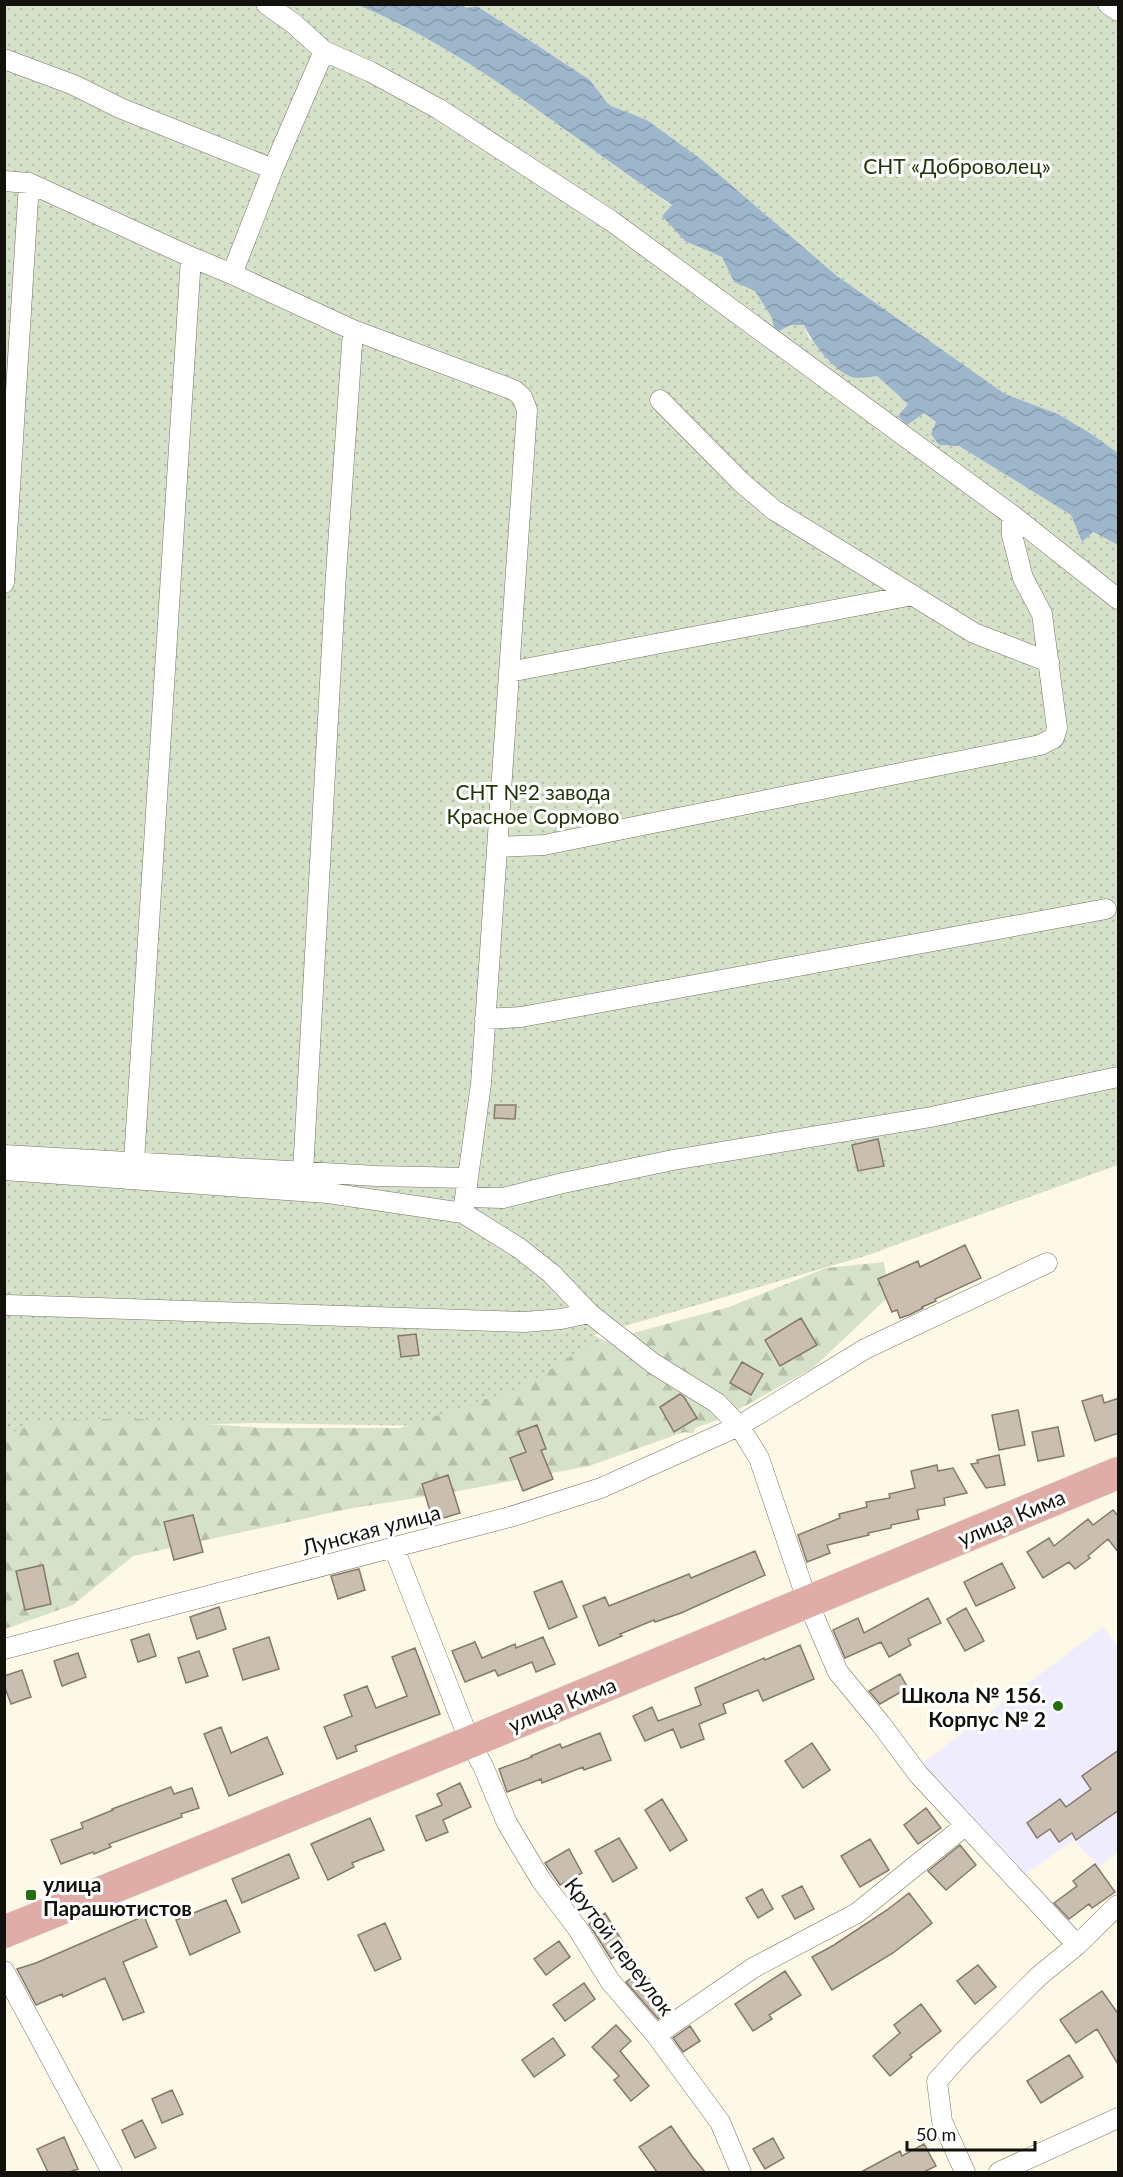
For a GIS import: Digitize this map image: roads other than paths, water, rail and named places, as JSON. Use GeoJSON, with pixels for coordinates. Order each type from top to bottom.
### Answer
{"type":"FeatureCollection","features":[{"type":"Feature","properties":{"kind":"main road","name":"улица Кима"},"geometry":{"type":"LineString","coordinates":[[4,1932],[808,1603],[1028,1509],[1119,1473]]}},
{"type":"Feature","properties":{"kind":"street"},"geometry":{"type":"LineString","coordinates":[[266,4],[293,23],[324,51],[371,72],[439,109],[610,220],[1012,515],[1119,599]]}},
{"type":"Feature","properties":{"kind":"street"},"geometry":{"type":"LineString","coordinates":[[1108,4],[1119,10]]}},
{"type":"Feature","properties":{"kind":"street"},"geometry":{"type":"LineString","coordinates":[[232,274],[273,169],[324,51]]}},
{"type":"Feature","properties":{"kind":"street"},"geometry":{"type":"LineString","coordinates":[[4,59],[74,85],[120,108],[273,169]]}},
{"type":"Feature","properties":{"kind":"street"},"geometry":{"type":"LineString","coordinates":[[4,181],[29,183],[353,330],[514,390],[522,397],[527,410],[481,1084],[466,1196]]}},
{"type":"Feature","properties":{"kind":"street"},"geometry":{"type":"LineString","coordinates":[[4,583],[29,183]]}},
{"type":"Feature","properties":{"kind":"street"},"geometry":{"type":"LineString","coordinates":[[134,1162],[191,257]]}},
{"type":"Feature","properties":{"kind":"street"},"geometry":{"type":"LineString","coordinates":[[303,1172],[333,618],[353,330]]}},
{"type":"Feature","properties":{"kind":"street"},"geometry":{"type":"LineString","coordinates":[[660,400],[741,482],[774,510],[974,633],[1049,662]]}},
{"type":"Feature","properties":{"kind":"street"},"geometry":{"type":"LineString","coordinates":[[497,847],[544,844],[1040,745],[1053,738],[1057,728],[1042,614],[1023,578],[1012,536],[1012,515]]}},
{"type":"Feature","properties":{"kind":"street"},"geometry":{"type":"LineString","coordinates":[[509,672],[913,595]]}},
{"type":"Feature","properties":{"kind":"street"},"geometry":{"type":"LineString","coordinates":[[485,1019],[521,1017],[1106,909]]}},
{"type":"Feature","properties":{"kind":"street"},"geometry":{"type":"LineString","coordinates":[[4,1170],[328,1193],[503,1198],[673,1160],[931,1117],[1119,1077]]}},
{"type":"Feature","properties":{"kind":"street"},"geometry":{"type":"LineString","coordinates":[[4,1155],[377,1176],[466,1196],[519,1248],[552,1274],[589,1313],[654,1364],[717,1403],[739,1426],[759,1458],[808,1603],[838,1672],[918,1774],[1077,1945]]}},
{"type":"Feature","properties":{"kind":"street","name":"Лунская улица"},"geometry":{"type":"LineString","coordinates":[[4,1649],[510,1517],[601,1488],[739,1426],[865,1349],[1047,1263]]}},
{"type":"Feature","properties":{"kind":"street"},"geometry":{"type":"LineString","coordinates":[[8,1305],[525,1322],[561,1319],[589,1313]]}},
{"type":"Feature","properties":{"kind":"street","name":"Крутой переулок"},"geometry":{"type":"LineString","coordinates":[[394,1548],[470,1742],[483,1766],[507,1823],[541,1880],[578,1929],[610,1981],[656,2034],[720,2122],[741,2172]]}},
{"type":"Feature","properties":{"kind":"street"},"geometry":{"type":"LineString","coordinates":[[656,2034],[753,1968],[857,1913],[966,1825]]}},
{"type":"Feature","properties":{"kind":"street"},"geometry":{"type":"LineString","coordinates":[[965,2172],[942,2121],[937,2081],[1039,1976],[1077,1945],[1119,1905]]}},
{"type":"Feature","properties":{"kind":"street"},"geometry":{"type":"LineString","coordinates":[[4,1971],[112,2172]]}},
{"type":"Feature","properties":{"kind":"street"},"geometry":{"type":"LineString","coordinates":[[999,2172],[1119,2118]]}},
{"type":"Feature","properties":{"kind":"water"},"geometry":{"type":"Polygon","coordinates":[[[461,4],[466,8],[477,6],[590,80],[609,105],[647,120],[701,159],[837,276],[1005,394],[1058,414],[1118,453],[1118,545],[1093,532],[1082,542],[1071,515],[959,446],[939,445],[931,434],[936,422],[924,413],[907,425],[898,416],[908,404],[877,376],[857,378],[842,372],[819,349],[804,325],[791,325],[775,333],[772,318],[755,291],[734,282],[722,257],[685,241],[662,216],[672,205],[481,71],[401,25],[358,5],[461,4]]]}},
{"type":"Feature","properties":{"kind":"place","name":"Школа № 156. Корпус № 2"},"geometry":{"type":"Point","coordinates":[1058,1706]}},
{"type":"Feature","properties":{"kind":"place","name":"улица Парашютистов"},"geometry":{"type":"Point","coordinates":[31,1895]}},
{"type":"Feature","properties":{"kind":"park label","name":"СНТ «Доброволец»"},"geometry":{"type":"Point","coordinates":[957,165]}},
{"type":"Feature","properties":{"kind":"park label","name":"СНТ №2 завода Красное Сормово"},"geometry":{"type":"Point","coordinates":[533,803]}}]}
